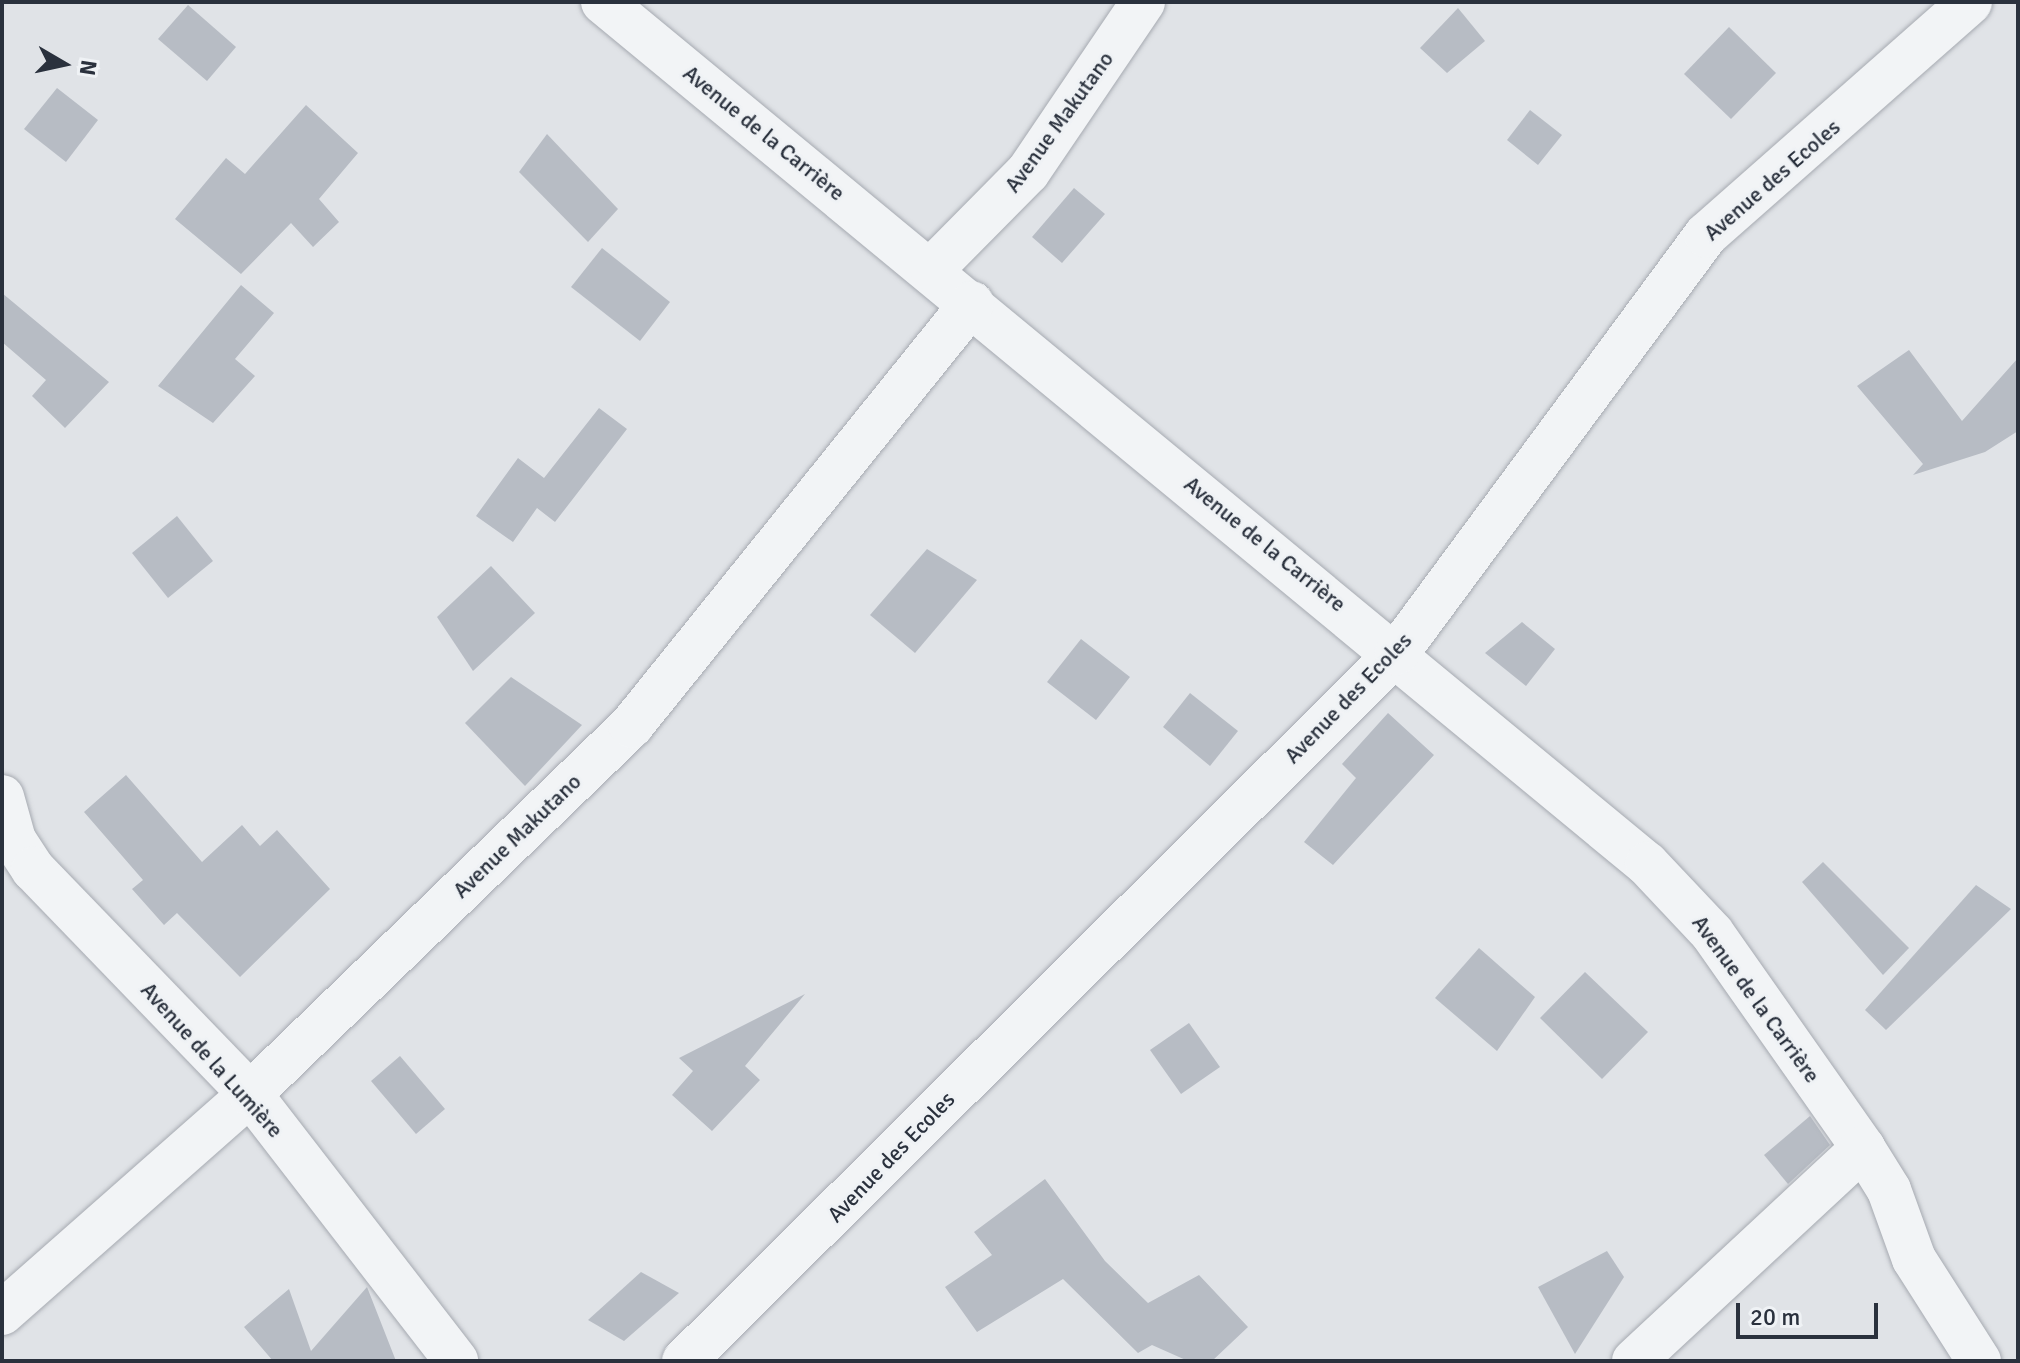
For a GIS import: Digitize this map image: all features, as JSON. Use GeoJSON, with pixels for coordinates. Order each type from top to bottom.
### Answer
{"type":"FeatureCollection","features":[{"type":"Feature","properties":{"kind":"street","name":"Avenue de la Carrière"},"geometry":{"type":"LineString","coordinates":[[603,2],[932,269],[1647,864],[1712,933],[1863,1148],[1889,1190],[1914,1259],[1979,1361]]}},
{"type":"Feature","properties":{"kind":"street","name":"Avenue Makutano"},"geometry":{"type":"LineString","coordinates":[[932,269],[1028,172],[1143,2]]}},
{"type":"Feature","properties":{"kind":"street","name":"Avenue des Ecoles"},"geometry":{"type":"LineString","coordinates":[[684,1361],[1397,653],[1706,235],[1970,2]]}},
{"type":"Feature","properties":{"kind":"street","name":"Avenue Makutano"},"geometry":{"type":"LineString","coordinates":[[2,1313],[250,1094],[631,726],[972,303]]}},
{"type":"Feature","properties":{"kind":"street","name":"Avenue de la Lumière"},"geometry":{"type":"LineString","coordinates":[[2,797],[14,840],[33,869],[250,1094],[456,1361]]}},
{"type":"Feature","properties":{"kind":"street"},"geometry":{"type":"LineString","coordinates":[[1634,1361],[1863,1148]]}},
{"type":"Feature","properties":{"kind":"building"},"geometry":{"type":"Polygon","coordinates":[[[188,5],[236,47],[207,81],[158,39],[188,5]]]}},
{"type":"Feature","properties":{"kind":"building"},"geometry":{"type":"Polygon","coordinates":[[[1458,8],[1485,41],[1447,73],[1420,48],[1458,8]]]}},
{"type":"Feature","properties":{"kind":"building"},"geometry":{"type":"Polygon","coordinates":[[[1729,27],[1776,73],[1731,119],[1684,74],[1729,27]]]}},
{"type":"Feature","properties":{"kind":"building"},"geometry":{"type":"Polygon","coordinates":[[[57,88],[98,120],[66,162],[24,129],[57,88]]]}},
{"type":"Feature","properties":{"kind":"building"},"geometry":{"type":"Polygon","coordinates":[[[306,105],[358,153],[319,199],[339,222],[313,247],[291,223],[241,274],[175,219],[226,158],[245,174],[306,105]]]}},
{"type":"Feature","properties":{"kind":"building"},"geometry":{"type":"Polygon","coordinates":[[[1530,110],[1562,135],[1538,165],[1507,140],[1530,110]]]}},
{"type":"Feature","properties":{"kind":"building"},"geometry":{"type":"Polygon","coordinates":[[[547,134],[618,209],[588,242],[519,172],[547,134]]]}},
{"type":"Feature","properties":{"kind":"building"},"geometry":{"type":"Polygon","coordinates":[[[1074,188],[1105,214],[1062,263],[1032,237],[1074,188]]]}},
{"type":"Feature","properties":{"kind":"building"},"geometry":{"type":"Polygon","coordinates":[[[602,248],[670,302],[640,341],[571,287],[602,248]]]}},
{"type":"Feature","properties":{"kind":"building"},"geometry":{"type":"Polygon","coordinates":[[[241,285],[274,313],[235,359],[255,376],[213,423],[158,386],[241,285]]]}},
{"type":"Feature","properties":{"kind":"building"},"geometry":{"type":"Polygon","coordinates":[[[2,293],[109,382],[65,428],[32,396],[46,380],[2,342],[2,293]]]}},
{"type":"Feature","properties":{"kind":"building"},"geometry":{"type":"Polygon","coordinates":[[[1909,350],[1962,421],[2018,358],[2018,431],[1985,452],[1913,475],[1923,464],[1857,386],[1909,350]]]}},
{"type":"Feature","properties":{"kind":"building"},"geometry":{"type":"Polygon","coordinates":[[[599,408],[627,429],[555,522],[537,508],[513,542],[476,516],[518,458],[544,478],[599,408]]]}},
{"type":"Feature","properties":{"kind":"building"},"geometry":{"type":"Polygon","coordinates":[[[177,516],[213,561],[168,598],[132,553],[177,516]]]}},
{"type":"Feature","properties":{"kind":"building"},"geometry":{"type":"Polygon","coordinates":[[[927,549],[977,580],[915,653],[870,615],[927,549]]]}},
{"type":"Feature","properties":{"kind":"building"},"geometry":{"type":"Polygon","coordinates":[[[491,566],[535,613],[473,671],[437,617],[491,566]]]}},
{"type":"Feature","properties":{"kind":"building"},"geometry":{"type":"Polygon","coordinates":[[[1522,622],[1555,649],[1526,686],[1485,653],[1522,622]]]}},
{"type":"Feature","properties":{"kind":"building"},"geometry":{"type":"Polygon","coordinates":[[[1081,639],[1130,677],[1096,720],[1047,682],[1081,639]]]}},
{"type":"Feature","properties":{"kind":"building"},"geometry":{"type":"Polygon","coordinates":[[[511,677],[582,725],[525,786],[465,723],[511,677]]]}},
{"type":"Feature","properties":{"kind":"building"},"geometry":{"type":"Polygon","coordinates":[[[1190,693],[1238,731],[1210,766],[1163,727],[1190,693]]]}},
{"type":"Feature","properties":{"kind":"building"},"geometry":{"type":"Polygon","coordinates":[[[1388,713],[1434,755],[1333,865],[1304,842],[1356,778],[1342,764],[1388,713]]]}},
{"type":"Feature","properties":{"kind":"building"},"geometry":{"type":"Polygon","coordinates":[[[126,775],[202,862],[242,825],[260,846],[277,830],[330,889],[240,977],[177,913],[164,925],[132,889],[143,880],[84,812],[126,775]]]}},
{"type":"Feature","properties":{"kind":"building"},"geometry":{"type":"Polygon","coordinates":[[[1823,862],[1909,948],[1883,975],[1802,882],[1823,862]]]}},
{"type":"Feature","properties":{"kind":"building"},"geometry":{"type":"Polygon","coordinates":[[[1976,885],[2011,909],[1886,1030],[1865,1010],[1976,885]]]}},
{"type":"Feature","properties":{"kind":"building"},"geometry":{"type":"Polygon","coordinates":[[[1479,948],[1535,997],[1497,1051],[1435,998],[1479,948]]]}},
{"type":"Feature","properties":{"kind":"building"},"geometry":{"type":"Polygon","coordinates":[[[1585,972],[1648,1032],[1602,1079],[1540,1018],[1585,972]]]}},
{"type":"Feature","properties":{"kind":"building"},"geometry":{"type":"Polygon","coordinates":[[[805,994],[745,1066],[760,1080],[712,1131],[672,1095],[693,1071],[679,1058],[805,994]]]}},
{"type":"Feature","properties":{"kind":"building"},"geometry":{"type":"Polygon","coordinates":[[[1189,1023],[1220,1067],[1181,1094],[1150,1050],[1189,1023]]]}},
{"type":"Feature","properties":{"kind":"building"},"geometry":{"type":"Polygon","coordinates":[[[400,1056],[445,1109],[416,1134],[371,1081],[400,1056]]]}},
{"type":"Feature","properties":{"kind":"building"},"geometry":{"type":"Polygon","coordinates":[[[1810,1116],[1830,1145],[1788,1184],[1764,1155],[1810,1116]]]}},
{"type":"Feature","properties":{"kind":"building"},"geometry":{"type":"Polygon","coordinates":[[[1045,1179],[1105,1261],[1148,1303],[1199,1275],[1248,1327],[1212,1361],[1188,1361],[1152,1345],[1138,1353],[1063,1279],[977,1332],[945,1287],[992,1255],[974,1232],[1045,1179]]]}},
{"type":"Feature","properties":{"kind":"building"},"geometry":{"type":"Polygon","coordinates":[[[1607,1251],[1624,1277],[1575,1354],[1538,1287],[1607,1251]]]}},
{"type":"Feature","properties":{"kind":"building"},"geometry":{"type":"Polygon","coordinates":[[[641,1272],[679,1293],[624,1341],[588,1320],[641,1272]]]}},
{"type":"Feature","properties":{"kind":"building"},"geometry":{"type":"Polygon","coordinates":[[[367,1287],[396,1361],[273,1361],[244,1327],[289,1289],[311,1351],[367,1287]]]}}]}
